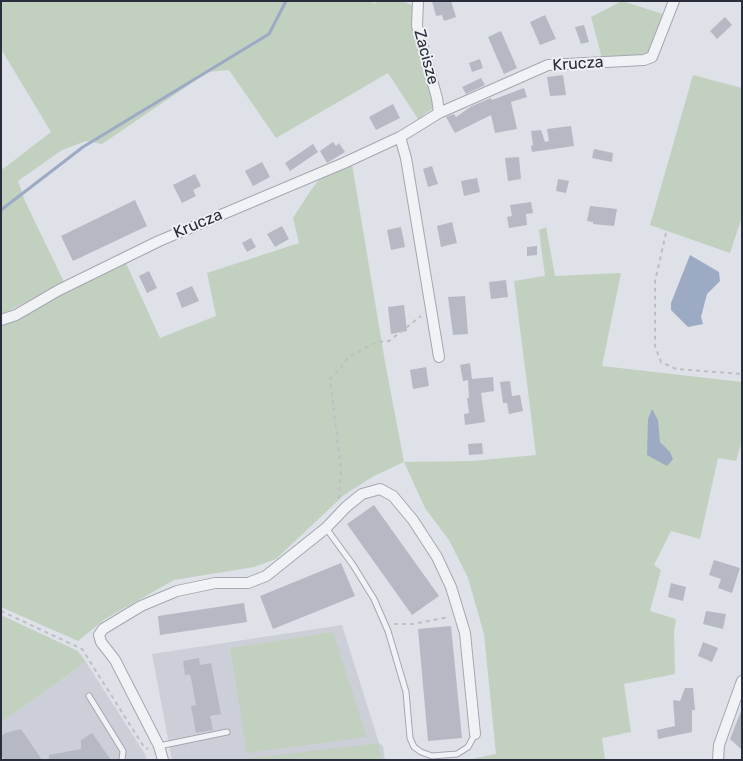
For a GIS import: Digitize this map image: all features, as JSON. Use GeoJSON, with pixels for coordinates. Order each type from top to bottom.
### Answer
{"type":"FeatureCollection","features":[{"type":"Feature","properties":{"kind":"street","name":"Zacisze"},"geometry":{"type":"LineString","coordinates":[[418,1],[417,26],[437,98],[439,113]]}},
{"type":"Feature","properties":{"kind":"street","name":"Krucza"},"geometry":{"type":"LineString","coordinates":[[1,320],[16,315],[59,290],[159,241],[302,182],[400,137],[439,113],[548,65],[644,60],[652,57],[674,1]]}},
{"type":"Feature","properties":{"kind":"street"},"geometry":{"type":"LineString","coordinates":[[400,137],[406,158],[439,357]]}},
{"type":"Feature","properties":{"kind":"street"},"geometry":{"type":"LineString","coordinates":[[161,754],[115,660],[101,642],[99,635],[103,629],[141,606],[176,591],[215,583],[256,581],[278,568],[313,536],[326,528],[362,494],[372,490],[380,490],[393,496],[413,520],[437,557],[461,615],[475,734]]}},
{"type":"Feature","properties":{"kind":"street"},"geometry":{"type":"LineString","coordinates":[[718,760],[718,745],[742,681]]}},
{"type":"Feature","properties":{"kind":"lane"},"geometry":{"type":"LineString","coordinates":[[326,528],[353,564],[374,599],[385,624],[399,662],[406,692],[410,738],[414,746],[421,752],[432,756],[458,754],[468,747],[475,734]]}},
{"type":"Feature","properties":{"kind":"lane"},"geometry":{"type":"LineString","coordinates":[[89,696],[123,751],[122,760]]}},
{"type":"Feature","properties":{"kind":"lane"},"geometry":{"type":"LineString","coordinates":[[161,754],[227,732]]}},
{"type":"Feature","properties":{"kind":"path"},"geometry":{"type":"LineString","coordinates":[[666,232],[655,281],[655,346],[662,362],[676,369],[742,374]]}},
{"type":"Feature","properties":{"kind":"path"},"geometry":{"type":"LineString","coordinates":[[339,514],[340,470],[330,379],[348,357],[377,342],[389,341],[432,309]]}},
{"type":"Feature","properties":{"kind":"path"},"geometry":{"type":"LineString","coordinates":[[1,611],[82,649],[144,747],[161,754]]}},
{"type":"Feature","properties":{"kind":"path"},"geometry":{"type":"LineString","coordinates":[[385,624],[413,624],[461,615]]}},
{"type":"Feature","properties":{"kind":"shaded area"},"geometry":{"type":"Polygon","coordinates":[[[342,625],[379,743],[383,746],[385,760],[172,760],[152,654],[342,625]]]}},
{"type":"Feature","properties":{"kind":"shaded area"},"geometry":{"type":"Polygon","coordinates":[[[86,662],[147,760],[1,760],[1,723],[86,662]]]}},
{"type":"Feature","properties":{"kind":"green space"},"geometry":{"type":"Polygon","coordinates":[[[1,1],[370,1],[375,4],[376,1],[402,1],[412,5],[413,23],[436,101],[432,109],[418,119],[388,73],[276,138],[229,70],[208,72],[102,144],[86,141],[62,150],[18,181],[25,201],[64,282],[1,315],[1,167],[3,169],[51,132],[1,49],[1,1]]]}},
{"type":"Feature","properties":{"kind":"green space"},"geometry":{"type":"Polygon","coordinates":[[[622,1],[666,15],[649,53],[638,58],[602,58],[591,17],[622,1]]]}},
{"type":"Feature","properties":{"kind":"green space"},"geometry":{"type":"Polygon","coordinates":[[[693,75],[742,88],[742,217],[730,253],[650,225],[693,75]]]}},
{"type":"Feature","properties":{"kind":"green space"},"geometry":{"type":"Polygon","coordinates":[[[352,164],[385,362],[404,462],[374,476],[344,495],[276,559],[254,567],[174,580],[105,619],[78,641],[1,607],[1,323],[125,261],[160,338],[216,316],[207,273],[299,243],[293,218],[309,193],[321,177],[352,164]]]}},
{"type":"Feature","properties":{"kind":"green space"},"geometry":{"type":"Polygon","coordinates":[[[546,227],[555,276],[621,273],[602,366],[742,382],[742,441],[736,461],[718,458],[700,539],[671,531],[654,565],[661,570],[650,611],[676,619],[674,631],[675,674],[624,684],[631,732],[602,738],[605,760],[467,760],[496,754],[484,634],[468,578],[449,540],[425,508],[404,462],[472,461],[536,455],[514,281],[545,276],[539,230],[546,227]]]}},
{"type":"Feature","properties":{"kind":"green space"},"geometry":{"type":"Polygon","coordinates":[[[1,615],[78,651],[86,662],[1,723],[1,615]]]}},
{"type":"Feature","properties":{"kind":"green space"},"geometry":{"type":"Polygon","coordinates":[[[333,632],[367,737],[247,753],[230,648],[333,632]]]}},
{"type":"Feature","properties":{"kind":"green space"},"geometry":{"type":"Polygon","coordinates":[[[379,743],[381,760],[235,760],[327,749],[379,743]]]}},
{"type":"Feature","properties":{"kind":"water"},"geometry":{"type":"Polygon","coordinates":[[[690,255],[719,272],[720,281],[707,294],[701,317],[703,324],[688,327],[671,310],[671,303],[690,255]]]}},
{"type":"Feature","properties":{"kind":"water"},"geometry":{"type":"Polygon","coordinates":[[[652,409],[658,420],[660,442],[670,452],[673,459],[667,466],[647,455],[648,419],[652,409]]]}},
{"type":"Feature","properties":{"kind":"building"},"geometry":{"type":"Polygon","coordinates":[[[432,1],[451,1],[456,17],[444,21],[442,15],[436,16],[432,1]]]}},
{"type":"Feature","properties":{"kind":"building"},"geometry":{"type":"Polygon","coordinates":[[[545,15],[556,39],[540,45],[530,22],[545,15]]]}},
{"type":"Feature","properties":{"kind":"building"},"geometry":{"type":"Polygon","coordinates":[[[725,17],[732,25],[717,39],[710,31],[725,17]]]}},
{"type":"Feature","properties":{"kind":"building"},"geometry":{"type":"Polygon","coordinates":[[[584,25],[589,42],[581,44],[575,27],[584,25]]]}},
{"type":"Feature","properties":{"kind":"building"},"geometry":{"type":"Polygon","coordinates":[[[501,31],[517,68],[504,74],[488,37],[501,31]]]}},
{"type":"Feature","properties":{"kind":"building"},"geometry":{"type":"Polygon","coordinates":[[[480,59],[483,68],[472,72],[469,63],[480,59]]]}},
{"type":"Feature","properties":{"kind":"building"},"geometry":{"type":"Polygon","coordinates":[[[563,75],[566,95],[550,96],[547,77],[563,75]]]}},
{"type":"Feature","properties":{"kind":"building"},"geometry":{"type":"Polygon","coordinates":[[[481,78],[485,85],[466,94],[462,87],[481,78]]]}},
{"type":"Feature","properties":{"kind":"building"},"geometry":{"type":"Polygon","coordinates":[[[524,88],[527,97],[511,102],[517,129],[495,133],[491,115],[455,133],[446,117],[454,114],[456,117],[472,106],[524,88]]]}},
{"type":"Feature","properties":{"kind":"building"},"geometry":{"type":"Polygon","coordinates":[[[393,104],[400,118],[376,130],[369,117],[393,104]]]}},
{"type":"Feature","properties":{"kind":"building"},"geometry":{"type":"Polygon","coordinates":[[[571,126],[574,146],[532,152],[531,131],[541,130],[545,142],[549,141],[547,129],[571,126]]]}},
{"type":"Feature","properties":{"kind":"building"},"geometry":{"type":"Polygon","coordinates":[[[333,142],[336,146],[339,143],[345,152],[327,163],[320,151],[333,142]]]}},
{"type":"Feature","properties":{"kind":"building"},"geometry":{"type":"Polygon","coordinates":[[[313,144],[318,152],[290,171],[285,163],[313,144]]]}},
{"type":"Feature","properties":{"kind":"building"},"geometry":{"type":"Polygon","coordinates":[[[594,149],[613,153],[612,162],[592,158],[594,149]]]}},
{"type":"Feature","properties":{"kind":"building"},"geometry":{"type":"Polygon","coordinates":[[[519,157],[521,179],[508,181],[505,158],[519,157]]]}},
{"type":"Feature","properties":{"kind":"building"},"geometry":{"type":"Polygon","coordinates":[[[262,162],[270,177],[253,186],[245,171],[262,162]]]}},
{"type":"Feature","properties":{"kind":"building"},"geometry":{"type":"Polygon","coordinates":[[[432,166],[438,184],[428,187],[423,169],[432,166]]]}},
{"type":"Feature","properties":{"kind":"building"},"geometry":{"type":"Polygon","coordinates":[[[195,174],[201,186],[193,190],[196,196],[182,203],[173,185],[195,174]]]}},
{"type":"Feature","properties":{"kind":"building"},"geometry":{"type":"Polygon","coordinates":[[[477,178],[480,192],[464,196],[461,181],[477,178]]]}},
{"type":"Feature","properties":{"kind":"building"},"geometry":{"type":"Polygon","coordinates":[[[558,179],[569,181],[566,193],[556,191],[558,179]]]}},
{"type":"Feature","properties":{"kind":"building"},"geometry":{"type":"Polygon","coordinates":[[[135,200],[147,226],[73,261],[61,236],[135,200]]]}},
{"type":"Feature","properties":{"kind":"building"},"geometry":{"type":"Polygon","coordinates":[[[531,202],[533,213],[526,214],[527,225],[509,228],[507,217],[512,216],[510,205],[531,202]]]}},
{"type":"Feature","properties":{"kind":"building"},"geometry":{"type":"Polygon","coordinates":[[[590,206],[617,209],[614,226],[593,224],[593,222],[587,221],[590,206]]]}},
{"type":"Feature","properties":{"kind":"building"},"geometry":{"type":"Polygon","coordinates":[[[452,222],[457,243],[441,247],[437,226],[452,222]]]}},
{"type":"Feature","properties":{"kind":"building"},"geometry":{"type":"Polygon","coordinates":[[[282,226],[289,239],[275,247],[267,234],[282,226]]]}},
{"type":"Feature","properties":{"kind":"building"},"geometry":{"type":"Polygon","coordinates":[[[401,227],[405,247],[391,250],[387,230],[401,227]]]}},
{"type":"Feature","properties":{"kind":"building"},"geometry":{"type":"Polygon","coordinates":[[[251,238],[256,247],[247,252],[242,243],[251,238]]]}},
{"type":"Feature","properties":{"kind":"building"},"geometry":{"type":"Polygon","coordinates":[[[537,246],[537,255],[527,256],[527,247],[537,246]]]}},
{"type":"Feature","properties":{"kind":"building"},"geometry":{"type":"Polygon","coordinates":[[[149,271],[157,288],[147,293],[139,276],[149,271]]]}},
{"type":"Feature","properties":{"kind":"building"},"geometry":{"type":"Polygon","coordinates":[[[506,280],[508,297],[491,299],[489,282],[506,280]]]}},
{"type":"Feature","properties":{"kind":"building"},"geometry":{"type":"Polygon","coordinates":[[[192,286],[199,301],[182,308],[176,293],[192,286]]]}},
{"type":"Feature","properties":{"kind":"building"},"geometry":{"type":"Polygon","coordinates":[[[465,296],[468,334],[453,335],[448,297],[465,296]]]}},
{"type":"Feature","properties":{"kind":"building"},"geometry":{"type":"Polygon","coordinates":[[[404,305],[407,331],[391,334],[388,307],[404,305]]]}},
{"type":"Feature","properties":{"kind":"building"},"geometry":{"type":"Polygon","coordinates":[[[470,363],[472,379],[493,377],[494,391],[481,393],[485,422],[465,425],[464,414],[469,413],[467,398],[469,398],[468,380],[463,381],[460,365],[470,363]]]}},
{"type":"Feature","properties":{"kind":"building"},"geometry":{"type":"Polygon","coordinates":[[[426,367],[429,386],[413,389],[410,370],[426,367]]]}},
{"type":"Feature","properties":{"kind":"building"},"geometry":{"type":"Polygon","coordinates":[[[510,381],[512,396],[520,395],[523,411],[509,414],[507,403],[503,403],[500,382],[510,381]]]}},
{"type":"Feature","properties":{"kind":"building"},"geometry":{"type":"Polygon","coordinates":[[[482,443],[483,454],[469,455],[468,444],[482,443]]]}},
{"type":"Feature","properties":{"kind":"building"},"geometry":{"type":"Polygon","coordinates":[[[374,505],[439,596],[412,615],[347,524],[374,505]]]}},
{"type":"Feature","properties":{"kind":"building"},"geometry":{"type":"Polygon","coordinates":[[[714,560],[740,568],[732,593],[718,588],[721,579],[709,575],[714,560]]]}},
{"type":"Feature","properties":{"kind":"building"},"geometry":{"type":"Polygon","coordinates":[[[341,563],[355,596],[273,629],[260,596],[341,563]]]}},
{"type":"Feature","properties":{"kind":"building"},"geometry":{"type":"Polygon","coordinates":[[[671,583],[686,587],[683,601],[668,597],[671,583]]]}},
{"type":"Feature","properties":{"kind":"building"},"geometry":{"type":"Polygon","coordinates":[[[244,603],[247,622],[160,635],[158,616],[244,603]]]}},
{"type":"Feature","properties":{"kind":"building"},"geometry":{"type":"Polygon","coordinates":[[[706,611],[726,614],[723,629],[703,624],[706,611]]]}},
{"type":"Feature","properties":{"kind":"building"},"geometry":{"type":"Polygon","coordinates":[[[451,626],[462,738],[428,741],[418,629],[451,626]]]}},
{"type":"Feature","properties":{"kind":"building"},"geometry":{"type":"Polygon","coordinates":[[[703,642],[718,648],[712,662],[698,656],[703,642]]]}},
{"type":"Feature","properties":{"kind":"building"},"geometry":{"type":"Polygon","coordinates":[[[199,658],[200,665],[211,663],[221,714],[210,716],[213,730],[196,733],[191,706],[196,705],[190,674],[185,675],[183,661],[199,658]]]}},
{"type":"Feature","properties":{"kind":"building"},"geometry":{"type":"Polygon","coordinates":[[[685,688],[693,688],[695,710],[692,710],[692,732],[658,739],[657,730],[675,726],[673,700],[680,701],[685,688]]]}},
{"type":"Feature","properties":{"kind":"building"},"geometry":{"type":"Polygon","coordinates":[[[742,711],[742,750],[730,739],[742,711]]]}},
{"type":"Feature","properties":{"kind":"building"},"geometry":{"type":"Polygon","coordinates":[[[21,729],[42,760],[5,760],[1,755],[1,737],[5,733],[21,729]]]}},
{"type":"Feature","properties":{"kind":"building"},"geometry":{"type":"Polygon","coordinates":[[[92,733],[111,760],[49,760],[49,755],[81,749],[81,740],[92,733]]]}},
{"type":"Feature","properties":{"kind":"waterway"},"geometry":{"type":"LineString","coordinates":[[1,210],[83,147],[269,34],[286,1]]}}]}
